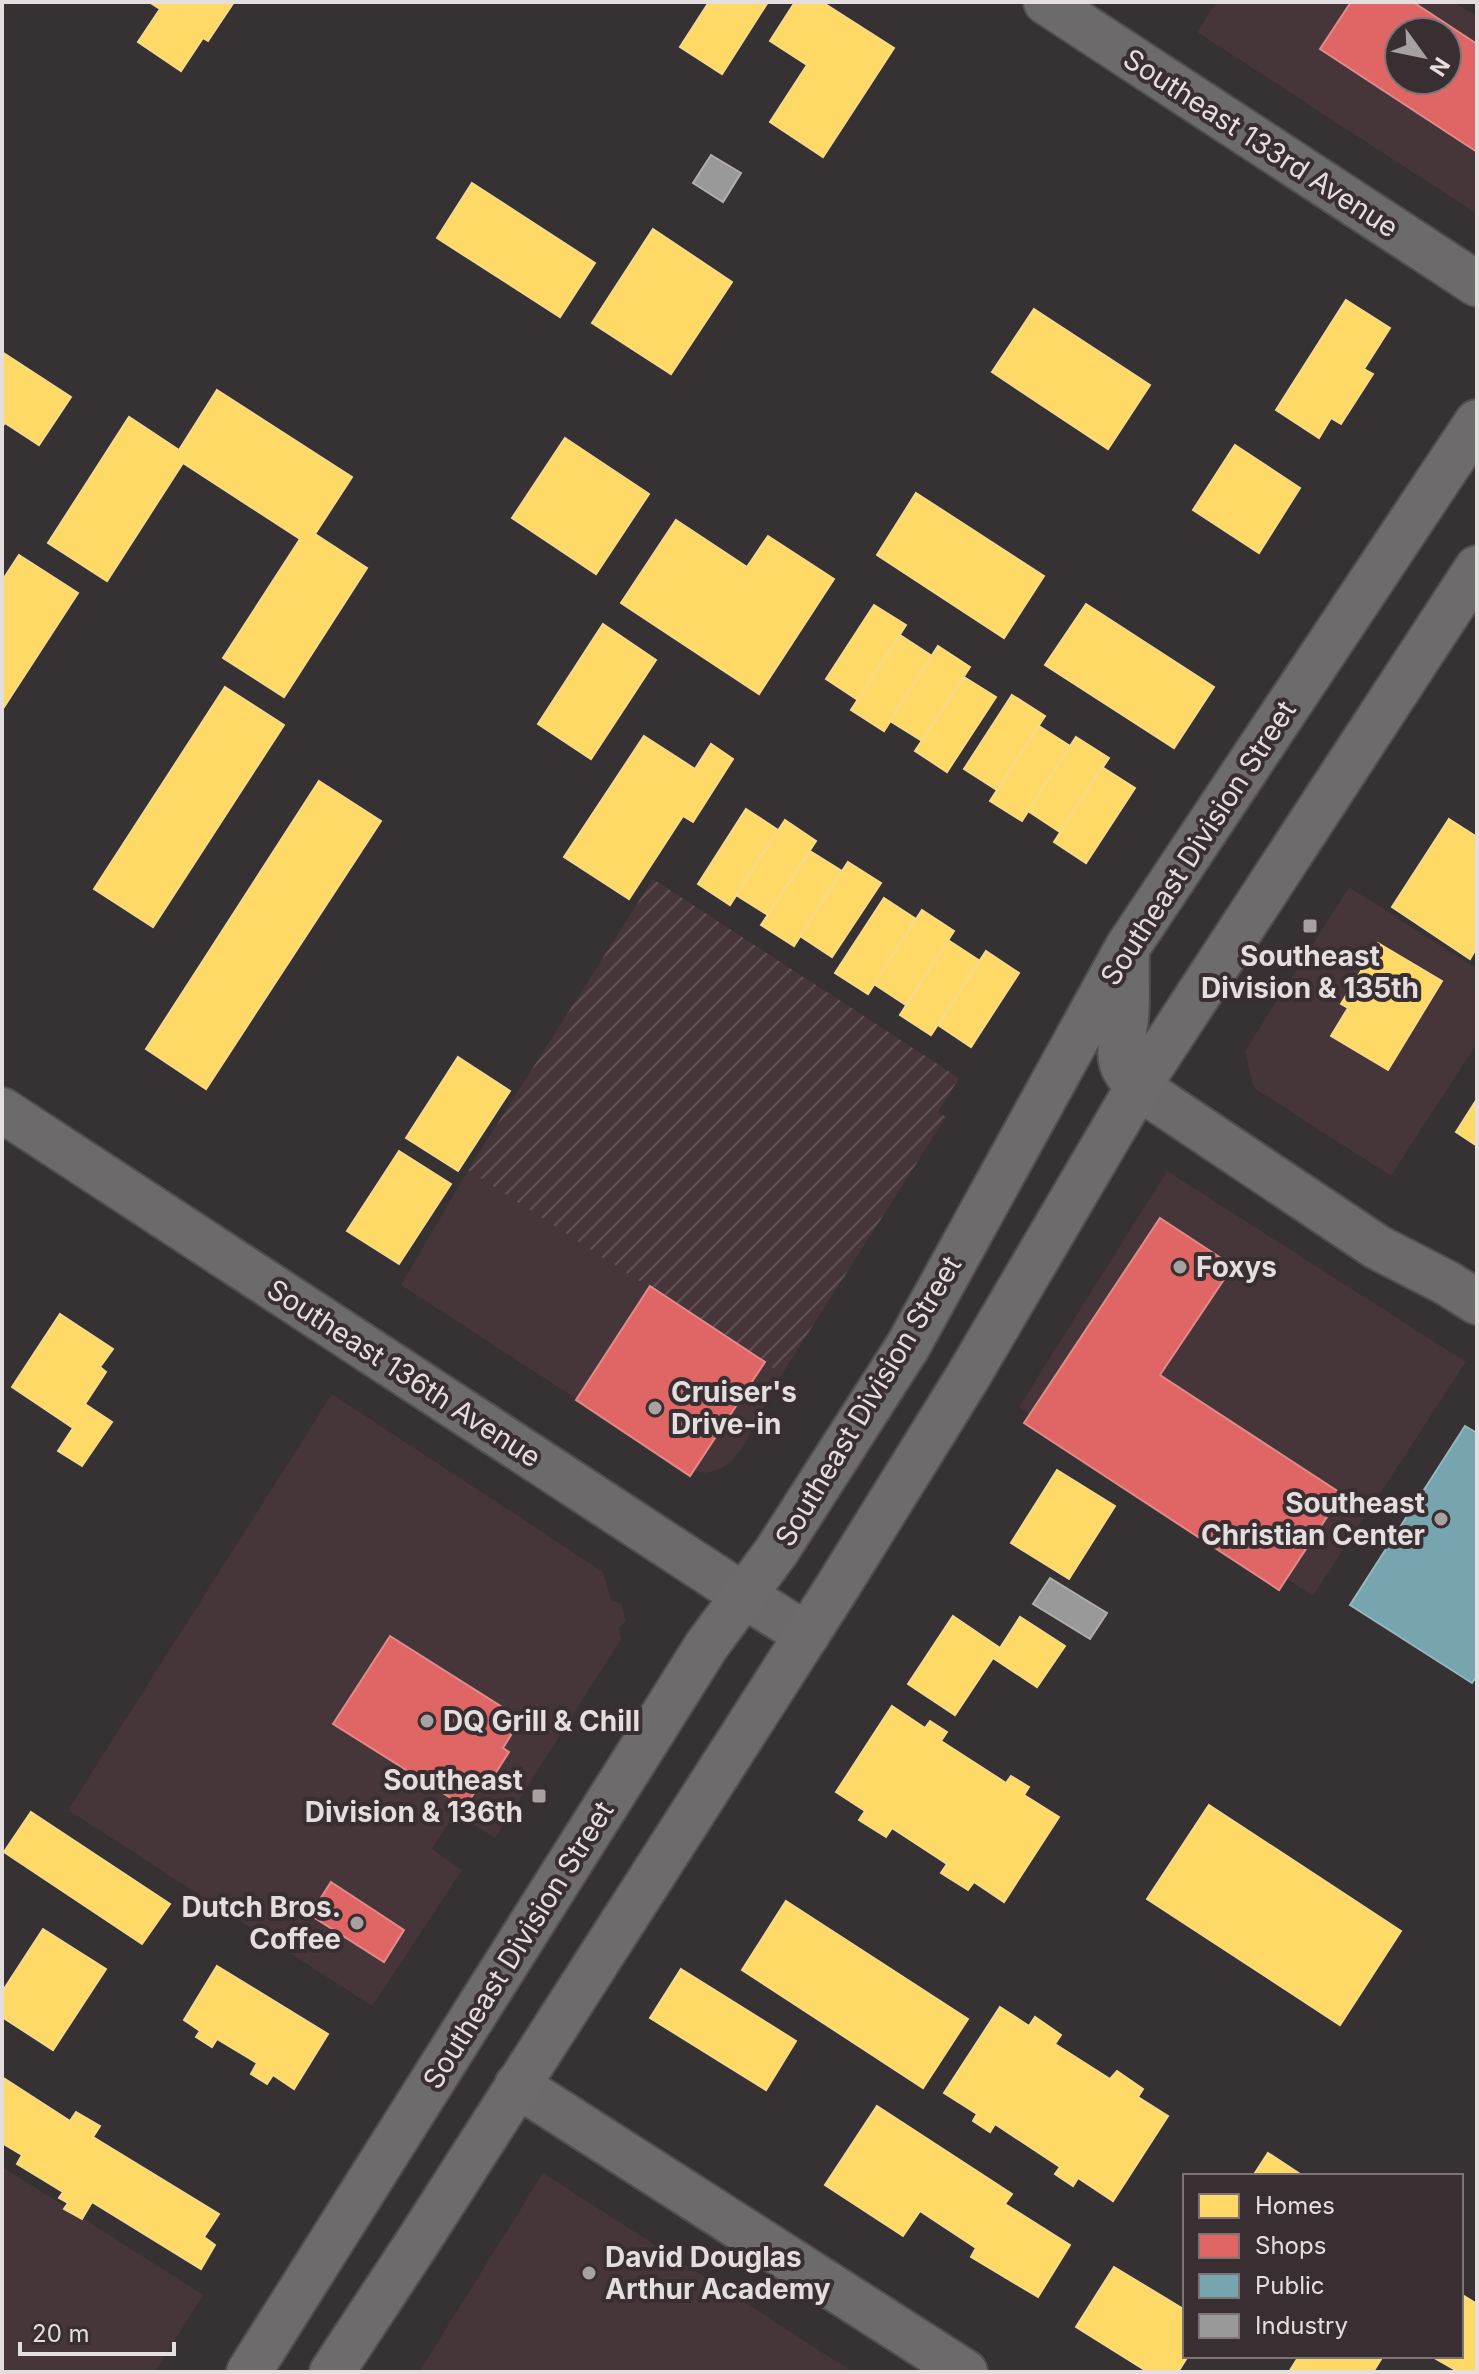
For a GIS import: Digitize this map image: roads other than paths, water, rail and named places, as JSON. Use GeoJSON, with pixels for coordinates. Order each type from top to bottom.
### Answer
{"type":"FeatureCollection","features":[{"type":"Feature","properties":{"kind":"main road","name":"Southeast Division Street"},"geometry":{"type":"LineString","coordinates":[[249,2372],[707,1645],[776,1552],[908,1346],[1127,948],[1477,422]]}},
{"type":"Feature","properties":{"kind":"main road"},"geometry":{"type":"LineString","coordinates":[[332,2372],[807,1635],[967,1378],[1138,1087],[1477,568]]}},
{"type":"Feature","properties":{"kind":"main road"},"geometry":{"type":"LineString","coordinates":[[1127,948],[1126,1019],[1119,1052],[1125,1074],[1138,1087]]}},
{"type":"Feature","properties":{"kind":"street","name":"Southeast 133rd Avenue"},"geometry":{"type":"LineString","coordinates":[[1046,2],[1477,284]]}},
{"type":"Feature","properties":{"kind":"street"},"geometry":{"type":"LineString","coordinates":[[1138,1087],[1377,1247],[1477,1302]]}},
{"type":"Feature","properties":{"kind":"street","name":"Southeast 136th Avenue"},"geometry":{"type":"LineString","coordinates":[[2,1110],[807,1635]]}},
{"type":"Feature","properties":{"kind":"street"},"geometry":{"type":"LineString","coordinates":[[517,2085],[965,2372]]}},
{"type":"Feature","properties":{"kind":"place","name":"Southeast Division & 135th"},"geometry":{"type":"Point","coordinates":[1310,926]}},
{"type":"Feature","properties":{"kind":"place","name":"Foxys"},"geometry":{"type":"Point","coordinates":[1180,1267]}},
{"type":"Feature","properties":{"kind":"place","name":"Cruiser's Drive-in"},"geometry":{"type":"Point","coordinates":[655,1408]}},
{"type":"Feature","properties":{"kind":"place","name":"Southeast Christian Center"},"geometry":{"type":"Point","coordinates":[1441,1519]}},
{"type":"Feature","properties":{"kind":"place","name":"DQ Grill & Chill"},"geometry":{"type":"Point","coordinates":[427,1721]}},
{"type":"Feature","properties":{"kind":"place","name":"Southeast Division & 136th"},"geometry":{"type":"Point","coordinates":[539,1796]}},
{"type":"Feature","properties":{"kind":"place","name":"Dutch Bros. Coffee"},"geometry":{"type":"Point","coordinates":[357,1923]}},
{"type":"Feature","properties":{"kind":"place","name":"David Douglas Arthur Academy"},"geometry":{"type":"Point","coordinates":[589,2273]}}]}
